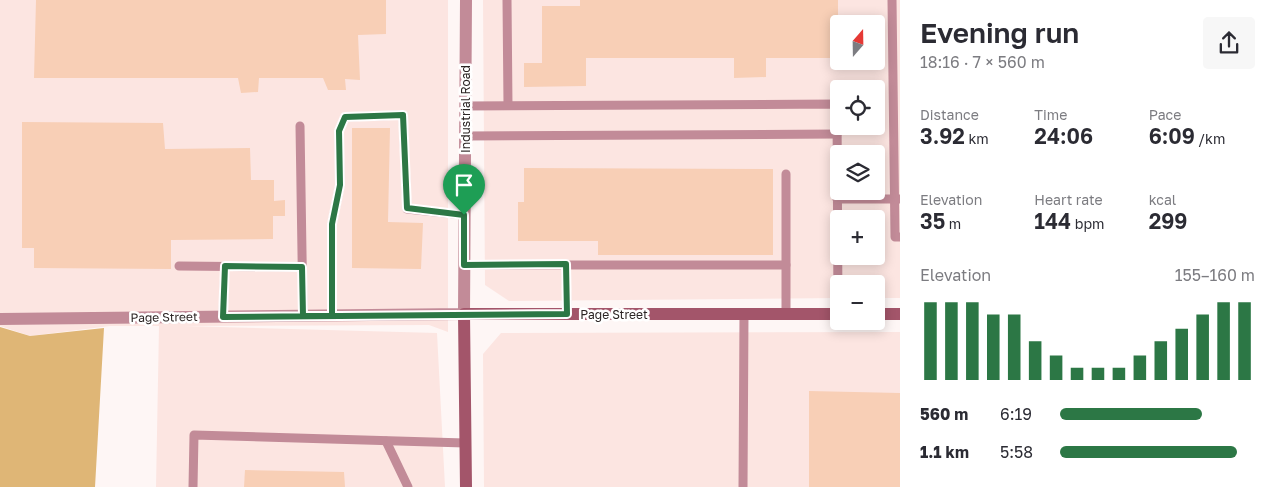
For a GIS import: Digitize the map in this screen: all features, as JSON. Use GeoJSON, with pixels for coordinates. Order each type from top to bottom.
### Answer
{"type":"FeatureCollection","features":[{"type":"Feature","properties":{"kind":"street","name":"Industrial Road"},"geometry":{"type":"LineString","coordinates":[[466,0],[464,215],[466,487]]}},
{"type":"Feature","properties":{"kind":"street","name":"Page Street"},"geometry":{"type":"LineString","coordinates":[[0,319],[464,314],[830,314]]}},
{"type":"Feature","properties":{"kind":"street"},"geometry":{"type":"LineString","coordinates":[[885,314],[900,314]]}},
{"type":"Feature","properties":{"kind":"lane"},"geometry":{"type":"LineString","coordinates":[[507,0],[508,105]]}},
{"type":"Feature","properties":{"kind":"lane"},"geometry":{"type":"LineString","coordinates":[[892,0],[897,199],[895,236],[900,237]]}},
{"type":"Feature","properties":{"kind":"lane"},"geometry":{"type":"LineString","coordinates":[[465,106],[830,104]]}},
{"type":"Feature","properties":{"kind":"lane"},"geometry":{"type":"LineString","coordinates":[[332,316],[332,224],[340,185],[339,131],[345,117],[403,115],[407,208],[464,215]]}},
{"type":"Feature","properties":{"kind":"lane"},"geometry":{"type":"LineString","coordinates":[[300,126],[303,316]]}},
{"type":"Feature","properties":{"kind":"lane"},"geometry":{"type":"LineString","coordinates":[[465,136],[830,134]]}},
{"type":"Feature","properties":{"kind":"lane"},"geometry":{"type":"LineString","coordinates":[[786,174],[786,314]]}},
{"type":"Feature","properties":{"kind":"lane"},"geometry":{"type":"LineString","coordinates":[[837,200],[838,275]]}},
{"type":"Feature","properties":{"kind":"lane"},"geometry":{"type":"LineString","coordinates":[[566,264],[567,314]]}},
{"type":"Feature","properties":{"kind":"lane"},"geometry":{"type":"LineString","coordinates":[[464,265],[786,265]]}},
{"type":"Feature","properties":{"kind":"lane"},"geometry":{"type":"LineString","coordinates":[[179,266],[302,267]]}},
{"type":"Feature","properties":{"kind":"lane"},"geometry":{"type":"LineString","coordinates":[[223,317],[225,266]]}},
{"type":"Feature","properties":{"kind":"lane"},"geometry":{"type":"LineString","coordinates":[[743,487],[744,314]]}},
{"type":"Feature","properties":{"kind":"lane"},"geometry":{"type":"LineString","coordinates":[[192,487],[194,435],[465,443]]}},
{"type":"Feature","properties":{"kind":"lane"},"geometry":{"type":"LineString","coordinates":[[386,441],[408,487]]}},
{"type":"Feature","properties":{"kind":"shaded area"},"geometry":{"type":"Polygon","coordinates":[[[0,0],[448,0],[448,332],[429,325],[184,326],[437,333],[445,487],[156,487],[159,326],[110,326],[30,336],[0,326],[0,0]]]}},
{"type":"Feature","properties":{"kind":"shaded area"},"geometry":{"type":"Polygon","coordinates":[[[483,0],[900,0],[900,298],[885,298],[885,275],[830,275],[830,298],[509,301],[485,285],[483,0]]]}},
{"type":"Feature","properties":{"kind":"shaded area"},"geometry":{"type":"Polygon","coordinates":[[[0,327],[30,336],[104,328],[95,487],[0,487],[0,327]]]}},
{"type":"Feature","properties":{"kind":"shaded area"},"geometry":{"type":"Polygon","coordinates":[[[900,332],[900,487],[484,487],[483,354],[501,333],[900,332]]]}},
{"type":"Feature","properties":{"kind":"building"},"geometry":{"type":"Polygon","coordinates":[[[36,0],[386,0],[386,34],[358,35],[360,80],[345,79],[346,90],[328,90],[323,78],[259,78],[258,92],[241,93],[238,78],[34,78],[36,0]]]}},
{"type":"Feature","properties":{"kind":"building"},"geometry":{"type":"Polygon","coordinates":[[[580,0],[838,0],[838,15],[830,15],[830,58],[766,58],[766,77],[734,78],[734,58],[586,58],[586,86],[524,87],[524,63],[542,63],[542,6],[580,6],[580,0]]]}},
{"type":"Feature","properties":{"kind":"building"},"geometry":{"type":"Polygon","coordinates":[[[22,122],[163,123],[165,149],[250,148],[251,180],[274,180],[274,201],[285,200],[285,216],[273,216],[273,239],[171,240],[171,269],[34,268],[34,248],[22,248],[22,122]]]}},
{"type":"Feature","properties":{"kind":"building"},"geometry":{"type":"Polygon","coordinates":[[[352,128],[390,128],[388,222],[423,223],[421,269],[352,268],[352,128]]]}},
{"type":"Feature","properties":{"kind":"building"},"geometry":{"type":"Polygon","coordinates":[[[524,168],[773,169],[773,255],[598,255],[598,241],[518,241],[518,202],[524,202],[524,168]]]}},
{"type":"Feature","properties":{"kind":"building"},"geometry":{"type":"Polygon","coordinates":[[[809,391],[900,393],[900,487],[809,487],[809,391]]]}},
{"type":"Feature","properties":{"kind":"building"},"geometry":{"type":"Polygon","coordinates":[[[245,470],[344,472],[345,487],[244,487],[245,470]]]}},
{"type":"Feature","properties":{"kind":"route"},"geometry":{"type":"LineString","coordinates":[[403,115],[407,208],[464,215],[464,265],[566,264],[567,314],[223,317],[225,266],[302,267],[303,316],[332,316],[332,224],[340,185],[339,131],[345,117],[403,115]]}}]}
